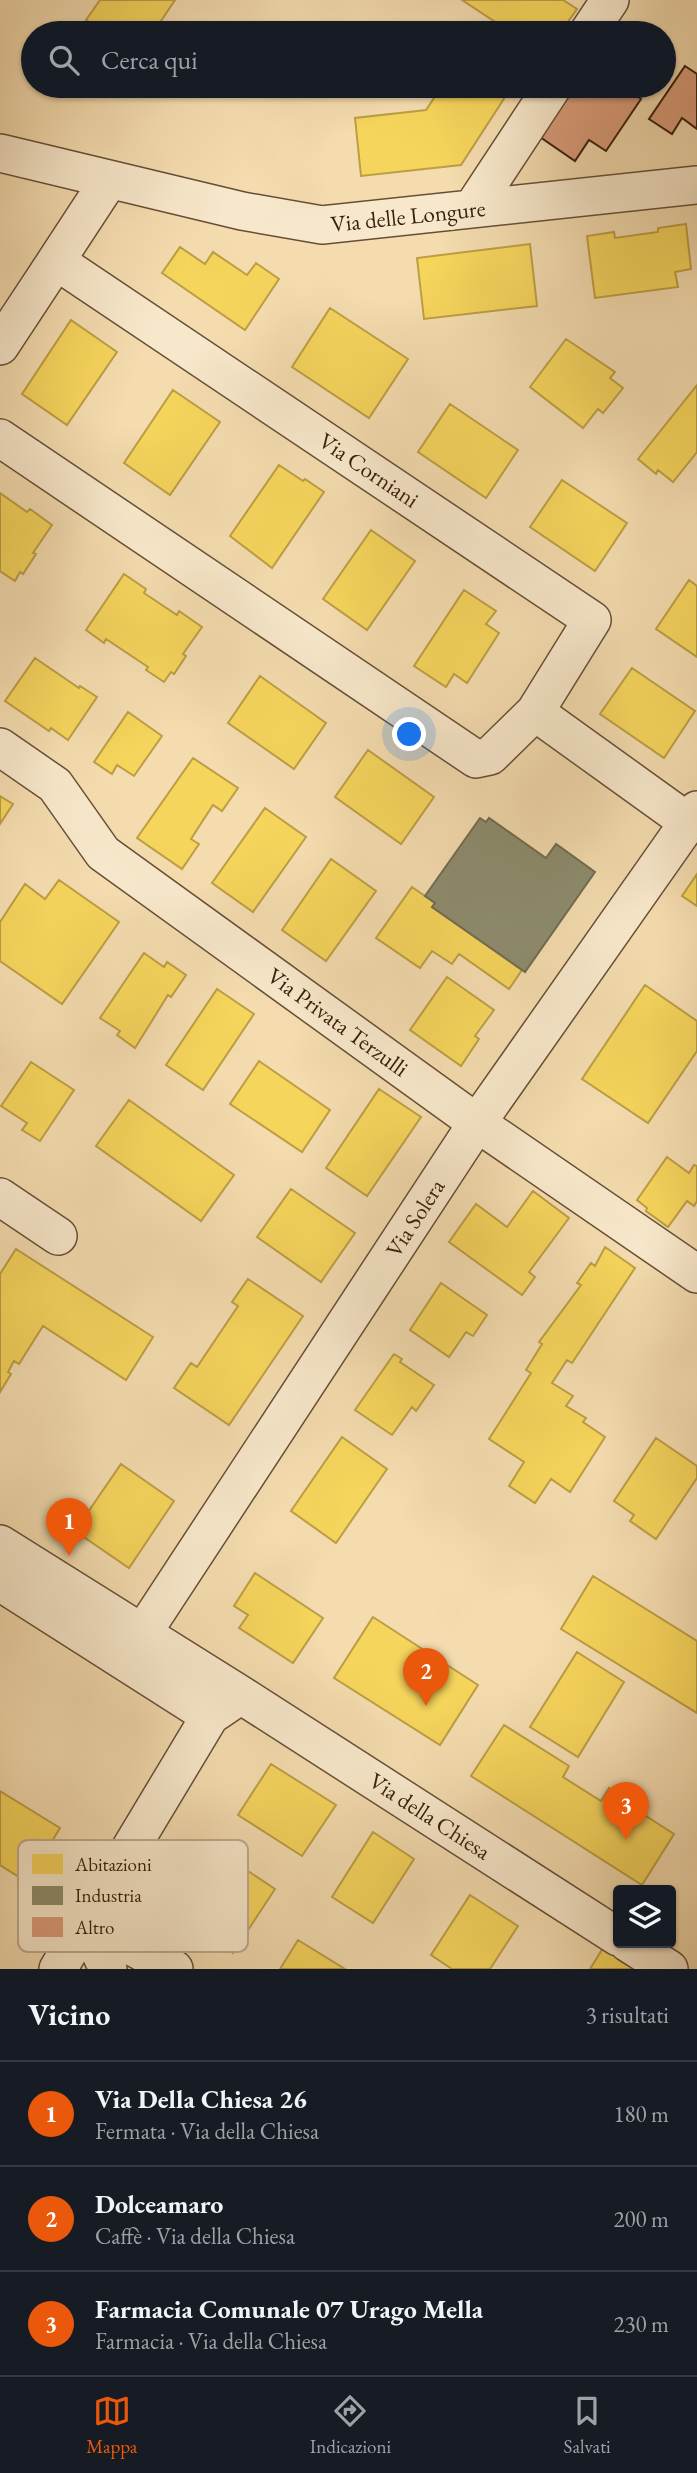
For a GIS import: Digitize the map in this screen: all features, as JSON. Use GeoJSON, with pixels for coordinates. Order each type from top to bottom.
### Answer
{"type":"FeatureCollection","features":[{"type":"Feature","properties":{"kind":"street"},"geometry":{"type":"LineString","coordinates":[[596,21],[610,0]]}},
{"type":"Feature","properties":{"kind":"street"},"geometry":{"type":"LineString","coordinates":[[472,209],[545,98]]}},
{"type":"Feature","properties":{"kind":"street","name":"Via delle Longure"},"geometry":{"type":"LineString","coordinates":[[0,153],[242,211],[322,225],[697,186]]}},
{"type":"Feature","properties":{"kind":"street"},"geometry":{"type":"LineString","coordinates":[[0,346],[109,180]]}},
{"type":"Feature","properties":{"kind":"street","name":"Via Corniani"},"geometry":{"type":"LineString","coordinates":[[0,438],[476,759],[491,756],[535,712],[592,620],[56,261]]}},
{"type":"Feature","properties":{"kind":"street"},"geometry":{"type":"LineString","coordinates":[[535,712],[693,816]]}},
{"type":"Feature","properties":{"kind":"street","name":"Via Privata Terzulli"},"geometry":{"type":"LineString","coordinates":[[0,747],[55,785],[103,852],[477,1123],[697,1274]]}},
{"type":"Feature","properties":{"kind":"street","name":"Via Solera"},"geometry":{"type":"LineString","coordinates":[[142,1634],[477,1123],[693,816]]}},
{"type":"Feature","properties":{"kind":"street"},"geometry":{"type":"LineString","coordinates":[[0,1197],[58,1236]]}},
{"type":"Feature","properties":{"kind":"street","name":"Via della Chiesa"},"geometry":{"type":"LineString","coordinates":[[0,1544],[613,1934]]}},
{"type":"Feature","properties":{"kind":"street"},"geometry":{"type":"LineString","coordinates":[[0,1582],[210,1716]]}},
{"type":"Feature","properties":{"kind":"street"},"geometry":{"type":"LineString","coordinates":[[135,1840],[210,1716],[241,1695]]}},
{"type":"Feature","properties":{"kind":"street"},"geometry":{"type":"LineString","coordinates":[[636,1948],[668,1969]]}},
{"type":"Feature","properties":{"kind":"street"},"geometry":{"type":"LineString","coordinates":[[58,1969],[68,1952]]}},
{"type":"Feature","properties":{"kind":"street"},"geometry":{"type":"LineString","coordinates":[[100,1952],[108,1969]]}},
{"type":"Feature","properties":{"kind":"street"},"geometry":{"type":"LineString","coordinates":[[142,1952],[174,1969]]}},
{"type":"Feature","properties":{"kind":"building: Abitazioni"},"geometry":{"type":"Polygon","coordinates":[[[100,0],[175,0],[161,21],[86,20],[100,0]]]}},
{"type":"Feature","properties":{"kind":"building: Abitazioni"},"geometry":{"type":"Polygon","coordinates":[[[462,0],[563,0],[577,9],[568,21],[494,21],[462,0]]]}},
{"type":"Feature","properties":{"kind":"building: Abitazioni"},"geometry":{"type":"Polygon","coordinates":[[[434,98],[504,98],[461,165],[361,176],[355,118],[426,110],[434,98]]]}},
{"type":"Feature","properties":{"kind":"building: Abitazioni"},"geometry":{"type":"Polygon","coordinates":[[[686,224],[691,269],[675,272],[678,287],[595,298],[587,236],[614,232],[615,238],[658,232],[658,228],[686,224]]]}},
{"type":"Feature","properties":{"kind":"building: Abitazioni"},"geometry":{"type":"Polygon","coordinates":[[[530,244],[537,306],[424,319],[417,258],[530,244]]]}},
{"type":"Feature","properties":{"kind":"building: Abitazioni"},"geometry":{"type":"Polygon","coordinates":[[[180,247],[205,264],[213,252],[247,275],[256,263],[279,279],[245,330],[162,273],[180,247]]]}},
{"type":"Feature","properties":{"kind":"building: Abitazioni"},"geometry":{"type":"Polygon","coordinates":[[[330,308],[408,359],[369,418],[292,367],[330,308]]]}},
{"type":"Feature","properties":{"kind":"building: Abitazioni"},"geometry":{"type":"Polygon","coordinates":[[[71,320],[117,352],[67,425],[22,394],[71,320]]]}},
{"type":"Feature","properties":{"kind":"building: Abitazioni"},"geometry":{"type":"Polygon","coordinates":[[[566,339],[615,372],[610,378],[623,388],[603,413],[598,409],[583,428],[530,387],[566,339]]]}},
{"type":"Feature","properties":{"kind":"building: Abitazioni"},"geometry":{"type":"Polygon","coordinates":[[[697,385],[697,452],[673,482],[658,470],[656,474],[638,459],[697,385]]]}},
{"type":"Feature","properties":{"kind":"building: Abitazioni"},"geometry":{"type":"Polygon","coordinates":[[[173,390],[220,422],[170,495],[124,463],[173,390]]]}},
{"type":"Feature","properties":{"kind":"building: Abitazioni"},"geometry":{"type":"Polygon","coordinates":[[[450,404],[518,450],[486,498],[418,452],[450,404]]]}},
{"type":"Feature","properties":{"kind":"building: Abitazioni"},"geometry":{"type":"Polygon","coordinates":[[[279,465],[324,492],[272,568],[230,536],[279,465]]]}},
{"type":"Feature","properties":{"kind":"building: Abitazioni"},"geometry":{"type":"Polygon","coordinates":[[[562,480],[627,523],[595,571],[530,527],[562,480]]]}},
{"type":"Feature","properties":{"kind":"building: Abitazioni"},"geometry":{"type":"Polygon","coordinates":[[[0,493],[52,525],[23,574],[20,572],[15,581],[0,571],[0,493]]]}},
{"type":"Feature","properties":{"kind":"building: Abitazioni"},"geometry":{"type":"Polygon","coordinates":[[[371,530],[415,561],[367,630],[323,599],[371,530]]]}},
{"type":"Feature","properties":{"kind":"building: Abitazioni"},"geometry":{"type":"Polygon","coordinates":[[[124,574],[146,589],[144,593],[177,615],[179,611],[202,627],[183,654],[186,656],[174,674],[171,672],[164,682],[146,670],[148,667],[106,639],[104,643],[86,630],[124,574]]]}},
{"type":"Feature","properties":{"kind":"building: Abitazioni"},"geometry":{"type":"Polygon","coordinates":[[[689,580],[697,586],[697,657],[656,629],[689,580]]]}},
{"type":"Feature","properties":{"kind":"building: Abitazioni"},"geometry":{"type":"Polygon","coordinates":[[[464,590],[496,611],[486,624],[499,633],[467,683],[454,674],[446,687],[414,666],[464,590]]]}},
{"type":"Feature","properties":{"kind":"building: Abitazioni"},"geometry":{"type":"Polygon","coordinates":[[[35,658],[97,697],[68,740],[51,728],[49,731],[5,701],[35,658]]]}},
{"type":"Feature","properties":{"kind":"building: Abitazioni"},"geometry":{"type":"Polygon","coordinates":[[[632,668],[695,711],[664,758],[600,714],[632,668]]]}},
{"type":"Feature","properties":{"kind":"building: Abitazioni"},"geometry":{"type":"Polygon","coordinates":[[[260,676],[326,723],[294,769],[228,723],[260,676]]]}},
{"type":"Feature","properties":{"kind":"building: Abitazioni"},"geometry":{"type":"Polygon","coordinates":[[[128,712],[162,736],[134,776],[117,765],[112,774],[94,762],[128,712]]]}},
{"type":"Feature","properties":{"kind":"building: Abitazioni"},"geometry":{"type":"Polygon","coordinates":[[[368,750],[434,797],[401,844],[335,797],[368,750]]]}},
{"type":"Feature","properties":{"kind":"building: Abitazioni"},"geometry":{"type":"Polygon","coordinates":[[[193,758],[238,788],[222,811],[213,805],[191,839],[199,844],[182,869],[137,838],[193,758]]]}},
{"type":"Feature","properties":{"kind":"building: Abitazioni"},"geometry":{"type":"Polygon","coordinates":[[[0,796],[13,804],[0,824],[0,796]]]}},
{"type":"Feature","properties":{"kind":"building: Abitazioni"},"geometry":{"type":"Polygon","coordinates":[[[265,808],[306,837],[253,912],[212,883],[265,808]]]}},
{"type":"Feature","properties":{"kind":"building: Abitazioni"},"geometry":{"type":"Polygon","coordinates":[[[331,859],[376,891],[326,961],[282,930],[331,859]]]}},
{"type":"Feature","properties":{"kind":"building: Abitazioni"},"geometry":{"type":"Polygon","coordinates":[[[697,874],[697,906],[682,896],[697,874]]]}},
{"type":"Feature","properties":{"kind":"building: Abitazioni"},"geometry":{"type":"Polygon","coordinates":[[[59,880],[119,922],[62,1004],[0,961],[0,922],[25,884],[45,899],[59,880]]]}},
{"type":"Feature","properties":{"kind":"building: Abitazioni"},"geometry":{"type":"Polygon","coordinates":[[[412,887],[435,903],[432,907],[522,970],[509,989],[459,954],[452,964],[432,951],[420,968],[376,938],[412,887]]]}},
{"type":"Feature","properties":{"kind":"building: Abitazioni"},"geometry":{"type":"Polygon","coordinates":[[[144,953],[164,967],[167,962],[186,975],[171,997],[168,995],[135,1048],[117,1035],[120,1031],[100,1018],[144,953]]]}},
{"type":"Feature","properties":{"kind":"building: Abitazioni"},"geometry":{"type":"Polygon","coordinates":[[[447,977],[494,1010],[475,1036],[479,1039],[461,1066],[410,1030],[447,977]]]}},
{"type":"Feature","properties":{"kind":"building: Abitazioni"},"geometry":{"type":"Polygon","coordinates":[[[645,985],[697,1021],[697,1051],[648,1123],[582,1079],[645,985]]]}},
{"type":"Feature","properties":{"kind":"building: Abitazioni"},"geometry":{"type":"Polygon","coordinates":[[[217,989],[254,1014],[203,1090],[166,1065],[217,989]]]}},
{"type":"Feature","properties":{"kind":"building: Abitazioni"},"geometry":{"type":"Polygon","coordinates":[[[259,1061],[330,1110],[302,1152],[230,1104],[259,1061]]]}},
{"type":"Feature","properties":{"kind":"building: Abitazioni"},"geometry":{"type":"Polygon","coordinates":[[[31,1062],[74,1090],[40,1141],[22,1130],[27,1123],[1,1106],[31,1062]]]}},
{"type":"Feature","properties":{"kind":"building: Abitazioni"},"geometry":{"type":"Polygon","coordinates":[[[379,1089],[421,1117],[367,1196],[326,1168],[379,1089]]]}},
{"type":"Feature","properties":{"kind":"building: Abitazioni"},"geometry":{"type":"Polygon","coordinates":[[[129,1100],[234,1175],[201,1221],[96,1146],[129,1100]]]}},
{"type":"Feature","properties":{"kind":"building: Abitazioni"},"geometry":{"type":"Polygon","coordinates":[[[667,1157],[689,1173],[694,1165],[697,1166],[697,1201],[694,1206],[687,1201],[668,1227],[646,1211],[647,1208],[637,1200],[667,1157]]]}},
{"type":"Feature","properties":{"kind":"building: Abitazioni"},"geometry":{"type":"Polygon","coordinates":[[[291,1189],[355,1233],[321,1282],[257,1237],[291,1189]]]}},
{"type":"Feature","properties":{"kind":"building: Abitazioni"},"geometry":{"type":"Polygon","coordinates":[[[533,1191],[569,1218],[529,1272],[535,1277],[522,1295],[449,1242],[476,1204],[507,1227],[533,1191]]]}},
{"type":"Feature","properties":{"kind":"building: Abitazioni"},"geometry":{"type":"Polygon","coordinates":[[[605,1247],[635,1268],[572,1363],[567,1360],[552,1383],[573,1396],[566,1406],[586,1418],[583,1422],[605,1437],[570,1492],[551,1479],[535,1503],[509,1486],[524,1462],[489,1439],[531,1373],[526,1370],[542,1344],[539,1342],[581,1285],[577,1283],[591,1263],[595,1266],[605,1247]]]}},
{"type":"Feature","properties":{"kind":"building: Abitazioni"},"geometry":{"type":"Polygon","coordinates":[[[16,1249],[153,1337],[126,1380],[43,1326],[19,1364],[14,1361],[8,1372],[11,1374],[0,1392],[0,1274],[16,1249]]]}},
{"type":"Feature","properties":{"kind":"building: Abitazioni"},"geometry":{"type":"Polygon","coordinates":[[[248,1279],[303,1316],[229,1425],[174,1388],[191,1363],[197,1367],[238,1306],[232,1302],[248,1279]]]}},
{"type":"Feature","properties":{"kind":"building: Abitazioni"},"geometry":{"type":"Polygon","coordinates":[[[441,1283],[487,1315],[473,1336],[466,1332],[449,1357],[410,1330],[441,1283]]]}},
{"type":"Feature","properties":{"kind":"building: Abitazioni"},"geometry":{"type":"Polygon","coordinates":[[[394,1354],[402,1359],[400,1362],[434,1385],[416,1411],[412,1407],[392,1435],[355,1410],[394,1354]]]}},
{"type":"Feature","properties":{"kind":"building: Abitazioni"},"geometry":{"type":"Polygon","coordinates":[[[342,1437],[387,1469],[336,1543],[291,1511],[342,1437]]]}},
{"type":"Feature","properties":{"kind":"building: Abitazioni"},"geometry":{"type":"Polygon","coordinates":[[[656,1438],[697,1466],[697,1478],[656,1539],[630,1521],[634,1515],[614,1501],[656,1438]]]}},
{"type":"Feature","properties":{"kind":"building: Abitazioni"},"geometry":{"type":"Polygon","coordinates":[[[121,1464],[174,1501],[129,1568],[75,1531],[121,1464]]]}},
{"type":"Feature","properties":{"kind":"building: Abitazioni"},"geometry":{"type":"Polygon","coordinates":[[[255,1573],[323,1618],[293,1663],[239,1628],[248,1615],[234,1606],[255,1573]]]}},
{"type":"Feature","properties":{"kind":"building: Abitazioni"},"geometry":{"type":"Polygon","coordinates":[[[593,1576],[697,1641],[697,1713],[561,1629],[593,1576]]]}},
{"type":"Feature","properties":{"kind":"building: Abitazioni"},"geometry":{"type":"Polygon","coordinates":[[[373,1617],[478,1685],[440,1745],[334,1678],[373,1617]]]}},
{"type":"Feature","properties":{"kind":"building: Abitazioni"},"geometry":{"type":"Polygon","coordinates":[[[577,1652],[624,1682],[578,1757],[530,1727],[577,1652]]]}},
{"type":"Feature","properties":{"kind":"building: Abitazioni"},"geometry":{"type":"Polygon","coordinates":[[[504,1725],[569,1766],[563,1777],[601,1801],[609,1788],[628,1801],[626,1803],[674,1834],[642,1885],[471,1776],[504,1725]]]}},
{"type":"Feature","properties":{"kind":"building: Abitazioni"},"geometry":{"type":"Polygon","coordinates":[[[271,1764],[336,1805],[302,1856],[238,1815],[271,1764]]]}},
{"type":"Feature","properties":{"kind":"building: Abitazioni"},"geometry":{"type":"Polygon","coordinates":[[[0,1791],[60,1828],[53,1840],[18,1840],[18,1876],[0,1865],[0,1791]]]}},
{"type":"Feature","properties":{"kind":"building: Abitazioni"},"geometry":{"type":"Polygon","coordinates":[[[373,1832],[414,1859],[373,1923],[332,1897],[373,1832]]]}},
{"type":"Feature","properties":{"kind":"building: Abitazioni"},"geometry":{"type":"Polygon","coordinates":[[[248,1871],[275,1889],[248,1930],[248,1871]]]}},
{"type":"Feature","properties":{"kind":"building: Abitazioni"},"geometry":{"type":"Polygon","coordinates":[[[470,1895],[518,1926],[490,1969],[452,1969],[431,1955],[470,1895]]]}},
{"type":"Feature","properties":{"kind":"building: Abitazioni"},"geometry":{"type":"Polygon","coordinates":[[[298,1940],[345,1969],[280,1969],[298,1940]]]}},
{"type":"Feature","properties":{"kind":"building: Abitazioni"},"geometry":{"type":"Polygon","coordinates":[[[603,1948],[636,1969],[590,1969],[603,1948]]]}},
{"type":"Feature","properties":{"kind":"building: Industria"},"geometry":{"type":"Polygon","coordinates":[[[480,818],[486,822],[489,818],[546,858],[556,844],[595,872],[525,972],[432,907],[435,903],[425,896],[480,818]]]}},
{"type":"Feature","properties":{"kind":"building: Altro"},"geometry":{"type":"Polygon","coordinates":[[[685,66],[697,74],[697,129],[682,118],[672,134],[649,119],[663,98],[676,98],[676,79],[685,66]]]}},
{"type":"Feature","properties":{"kind":"building: Altro"},"geometry":{"type":"Polygon","coordinates":[[[566,98],[641,99],[606,151],[589,140],[575,161],[540,137],[566,98]]]}},
{"type":"Feature","properties":{"kind":"place","name":"Via Della Chiesa 26"},"geometry":{"type":"Point","coordinates":[69,1556]}},
{"type":"Feature","properties":{"kind":"place","name":"Dolceamaro"},"geometry":{"type":"Point","coordinates":[426,1706]}},
{"type":"Feature","properties":{"kind":"place","name":"Farmacia Comunale 07 Urago Mella"},"geometry":{"type":"Point","coordinates":[626,1840]}}]}
